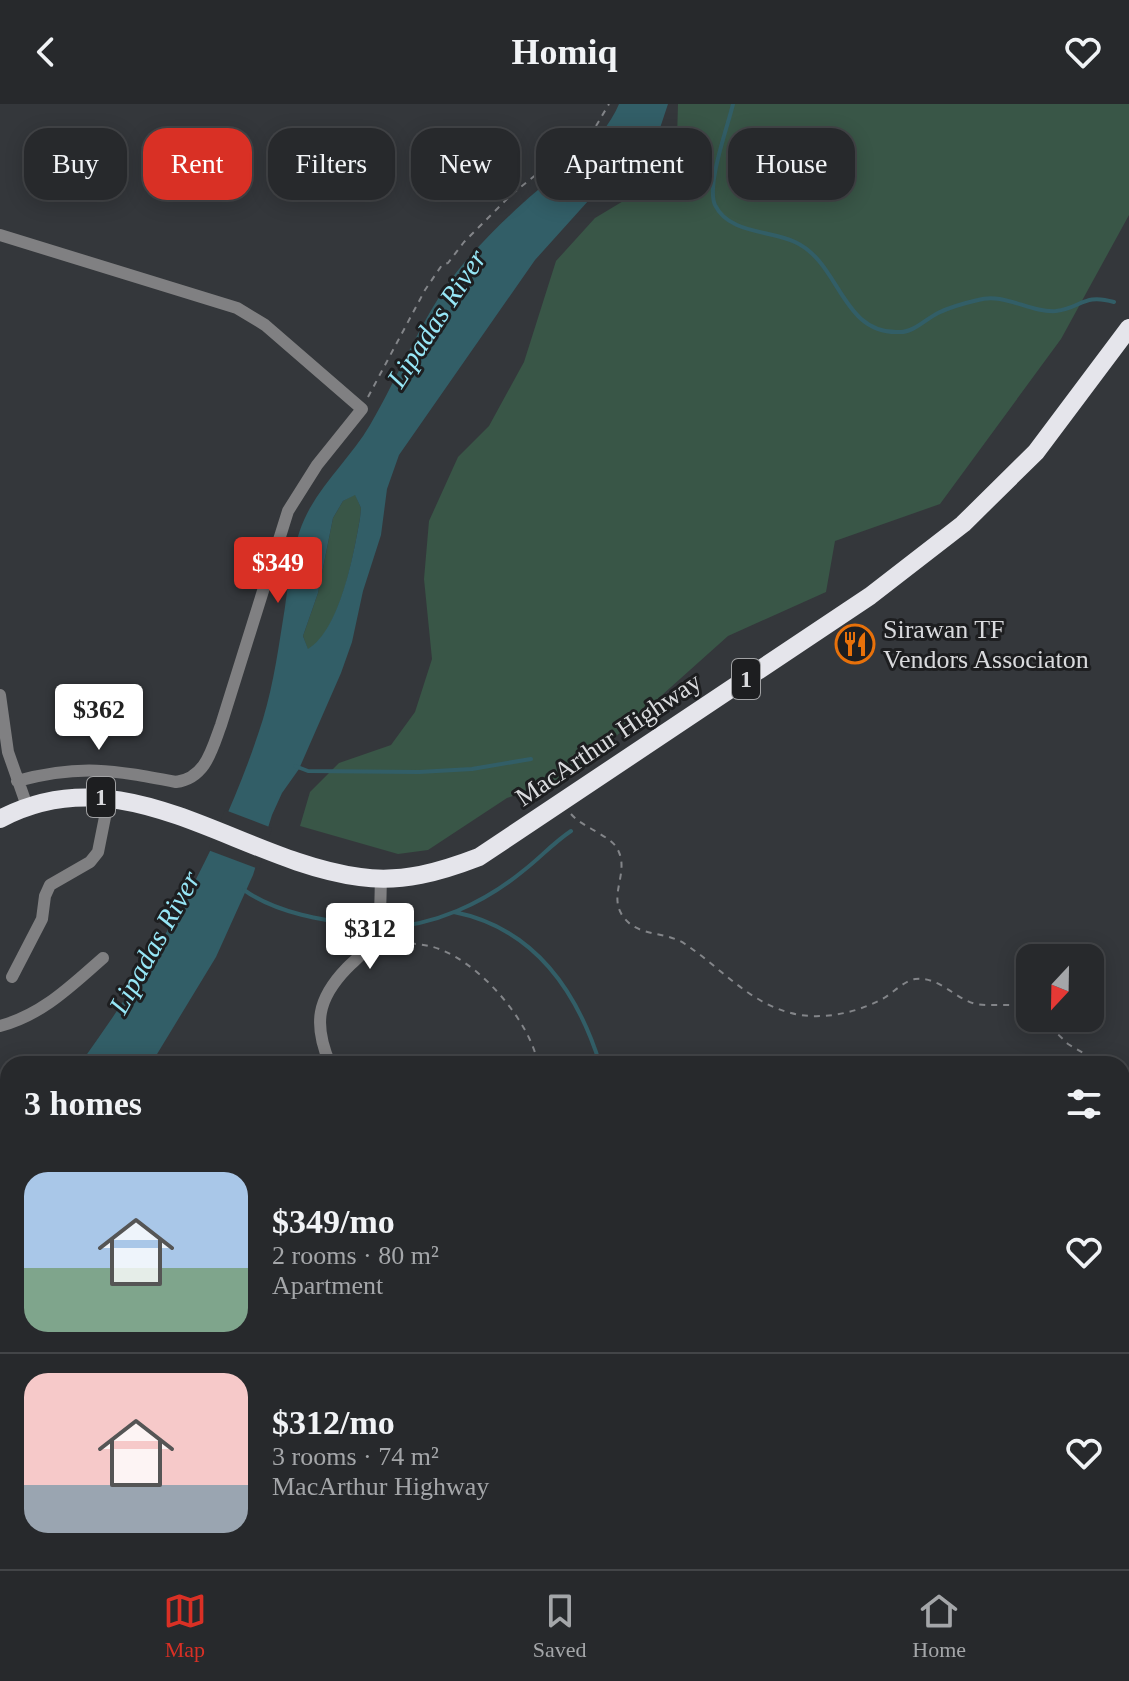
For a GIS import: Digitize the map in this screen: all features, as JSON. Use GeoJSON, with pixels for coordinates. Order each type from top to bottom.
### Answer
{"type":"FeatureCollection","features":[{"type":"Feature","properties":{"kind":"highway","name":"MacArthur Highway"},"geometry":{"type":"LineString","coordinates":[[0,819],[27,806],[82,795],[109,797],[158,809],[334,872],[381,879],[425,875],[479,857],[870,596],[963,524],[1036,452],[1129,328]]}},
{"type":"Feature","properties":{"kind":"street"},"geometry":{"type":"LineString","coordinates":[[0,235],[237,308],[265,325],[362,409],[317,465],[288,511],[221,725],[197,775],[176,782],[85,769],[51,772],[17,781]]}},
{"type":"Feature","properties":{"kind":"street"},"geometry":{"type":"LineString","coordinates":[[0,695],[8,752],[27,806]]}},
{"type":"Feature","properties":{"kind":"street"},"geometry":{"type":"LineString","coordinates":[[12,977],[42,919],[50,885],[90,862],[98,852],[109,797]]}},
{"type":"Feature","properties":{"kind":"street"},"geometry":{"type":"LineString","coordinates":[[328,1056],[320,1027],[320,1011],[333,983],[373,940],[378,924],[381,879]]}},
{"type":"Feature","properties":{"kind":"street"},"geometry":{"type":"LineString","coordinates":[[0,1026],[23,1020],[49,1004],[103,958]]}},
{"type":"Feature","properties":{"kind":"path"},"geometry":{"type":"LineString","coordinates":[[362,409],[425,290],[442,265],[448,263],[464,242],[511,195],[596,126],[609,104]]}},
{"type":"Feature","properties":{"kind":"path"},"geometry":{"type":"LineString","coordinates":[[562,802],[574,818],[617,846],[623,862],[615,903],[623,918],[636,929],[683,942],[761,1002],[815,1018],[870,1004],[914,979],[929,980],[976,1004],[1016,1004]]}},
{"type":"Feature","properties":{"kind":"path"},"geometry":{"type":"LineString","coordinates":[[373,940],[431,946],[455,957],[490,985],[523,1023],[537,1056]]}},
{"type":"Feature","properties":{"kind":"path"},"geometry":{"type":"LineString","coordinates":[[1056,1032],[1088,1056]]}},
{"type":"Feature","properties":{"kind":"green space"},"geometry":{"type":"Polygon","coordinates":[[[678,104],[1129,104],[1129,215],[1061,339],[940,504],[835,541],[826,592],[728,636],[575,773],[507,798],[428,850],[398,854],[300,826],[310,792],[339,763],[391,745],[415,712],[432,659],[424,579],[429,521],[458,457],[489,426],[524,362],[556,261],[595,218],[625,200],[712,200],[712,128],[677,128],[678,104]]]}},
{"type":"Feature","properties":{"kind":"green space"},"geometry":{"type":"Polygon","coordinates":[[[355,494],[361,508],[360,518],[344,590],[329,626],[308,650],[303,636],[318,593],[333,518],[343,501],[355,494]]]}},
{"type":"Feature","properties":{"kind":"water"},"geometry":{"type":"Polygon","coordinates":[[[619,104],[668,104],[660,128],[605,128],[619,104]]]}},
{"type":"Feature","properties":{"kind":"water","name":"Lipadas River"},"geometry":{"type":"Polygon","coordinates":[[[536,192],[536,200],[589,200],[535,260],[399,455],[387,489],[381,535],[341,673],[299,769],[282,793],[272,815],[253,875],[216,957],[156,1056],[86,1056],[135,983],[185,899],[208,856],[247,766],[267,705],[293,556],[310,508],[370,425],[425,320],[450,281],[536,192]],[[355,495],[343,501],[333,518],[318,593],[303,636],[308,649],[329,625],[349,570],[361,508],[355,495]]]}},
{"type":"Feature","properties":{"kind":"pier"},"geometry":{"type":"Polygon","coordinates":[[[225,810],[272,828],[259,869],[208,850],[225,810]]]}},
{"type":"Feature","properties":{"kind":"waterway"},"geometry":{"type":"LineString","coordinates":[[733,104],[715,170],[715,205],[721,214],[740,226],[785,238],[810,252],[823,265],[853,310],[865,322],[880,330],[905,331],[947,309],[988,298],[1046,311],[1065,309],[1096,299],[1114,302]]}},
{"type":"Feature","properties":{"kind":"waterway"},"geometry":{"type":"LineString","coordinates":[[295,766],[308,771],[419,772],[472,769],[531,759]]}},
{"type":"Feature","properties":{"kind":"waterway"},"geometry":{"type":"LineString","coordinates":[[382,928],[439,918],[475,903],[508,883],[571,831]]}},
{"type":"Feature","properties":{"kind":"waterway"},"geometry":{"type":"LineString","coordinates":[[244,890],[288,911],[371,927]]}},
{"type":"Feature","properties":{"kind":"waterway"},"geometry":{"type":"LineString","coordinates":[[454,912],[482,920],[507,932],[548,967],[579,1012],[597,1056]]}},
{"type":"Feature","properties":{"kind":"place","name":"Sirawan TF Vendors Associaton"},"geometry":{"type":"Point","coordinates":[855,644]}}]}
